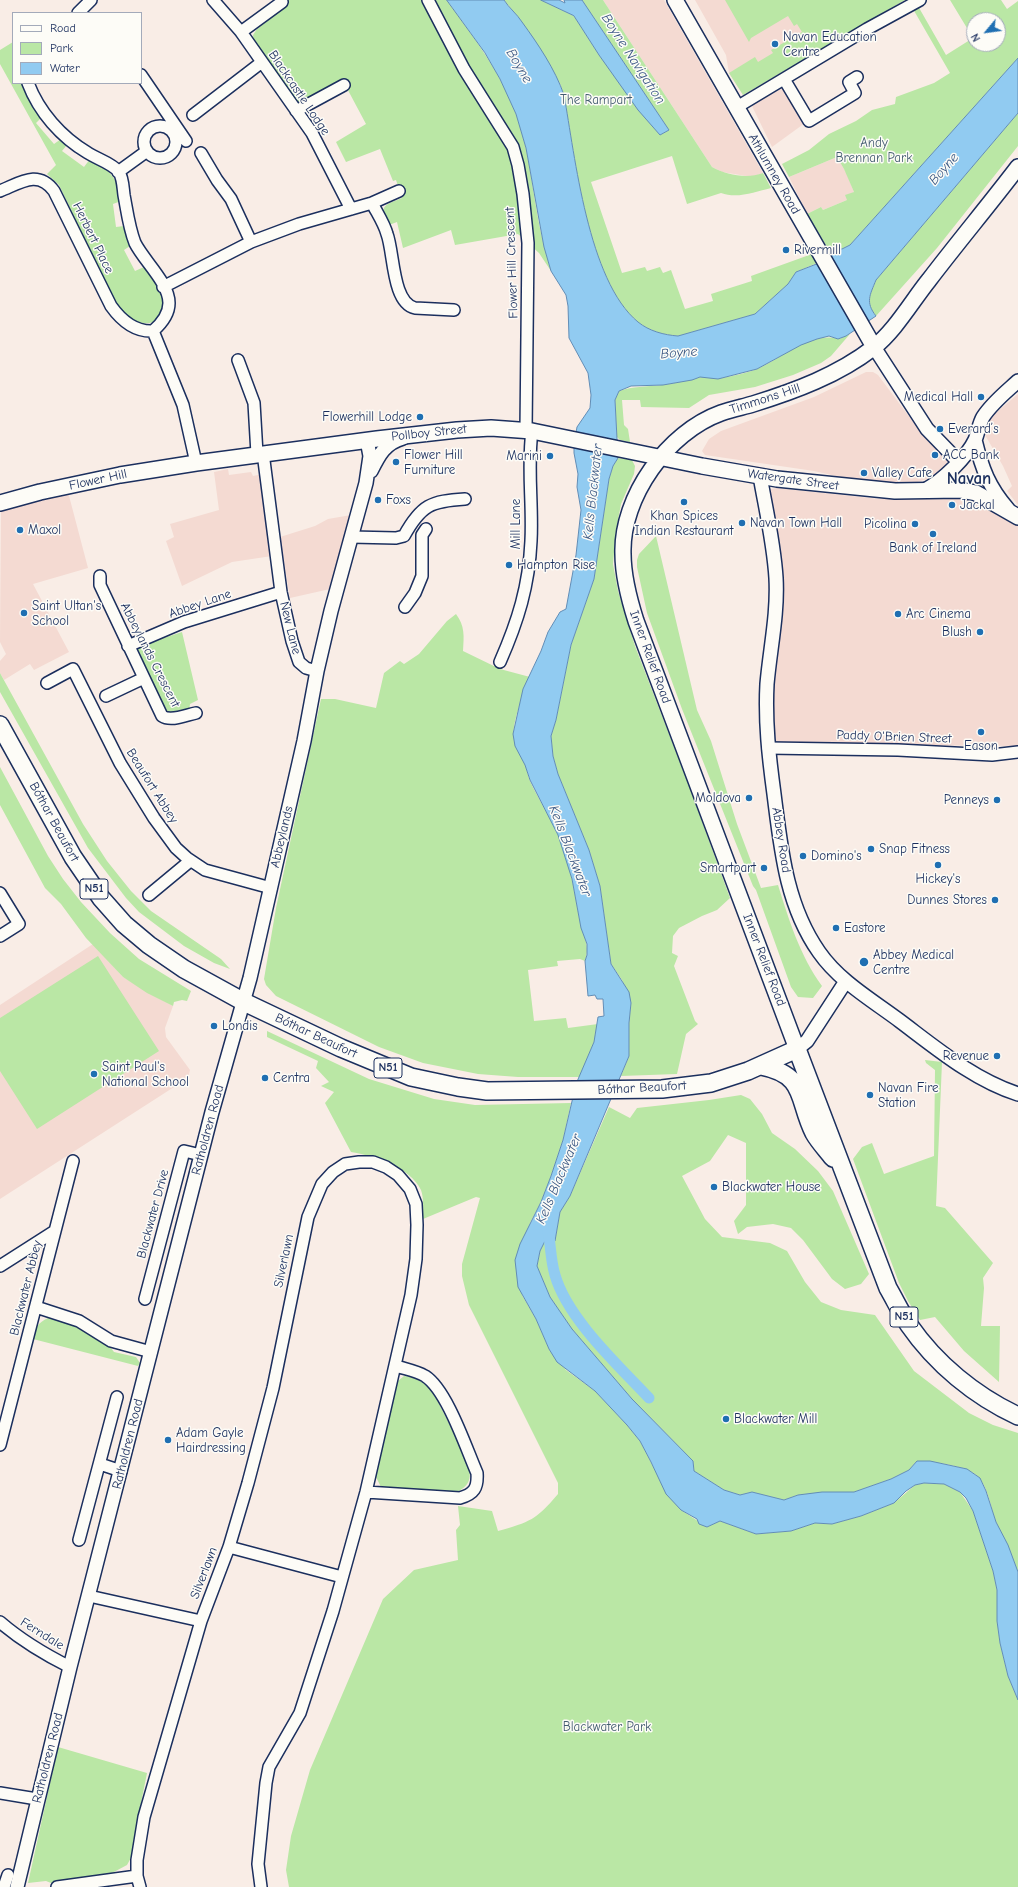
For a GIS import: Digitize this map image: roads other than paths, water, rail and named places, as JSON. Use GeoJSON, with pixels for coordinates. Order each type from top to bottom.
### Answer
{"type":"FeatureCollection","features":[{"type":"Feature","properties":{"kind":"main road","name":"Athlumney Road"},"geometry":{"type":"LineString","coordinates":[[675,0],[874,347]]}},
{"type":"Feature","properties":{"kind":"main road","name":"Timmons Hill"},"geometry":{"type":"LineString","coordinates":[[661,457],[683,435],[721,413],[796,390],[830,374],[874,347],[901,317],[1018,167]]}},
{"type":"Feature","properties":{"kind":"main road","name":"Pollboy Street"},"geometry":{"type":"LineString","coordinates":[[196,463],[414,434],[491,428],[529,430],[624,448],[661,457]]}},
{"type":"Feature","properties":{"kind":"main road","name":"Watergate Street"},"geometry":{"type":"LineString","coordinates":[[661,457],[760,476],[854,487],[895,491],[960,490],[976,492],[1014,514]]}},
{"type":"Feature","properties":{"kind":"main road","name":"Inner Relief Road"},"geometry":{"type":"LineString","coordinates":[[661,457],[640,486],[628,515],[622,552],[628,595],[650,657],[888,1288],[908,1324],[935,1358],[962,1380],[1001,1408],[1018,1416]]}},
{"type":"Feature","properties":{"kind":"main road","name":"Flower Hill"},"geometry":{"type":"LineString","coordinates":[[0,503],[40,492],[120,475],[196,463]]}},
{"type":"Feature","properties":{"kind":"main road","name":"Bóthar Beaufort"},"geometry":{"type":"LineString","coordinates":[[0,725],[73,857],[101,898],[124,924],[149,945],[184,969],[244,1002],[341,1048],[411,1077],[458,1088],[487,1091],[543,1092],[662,1090],[711,1082],[761,1066]]}},
{"type":"Feature","properties":{"kind":"main road","name":"N51"},"geometry":{"type":"LineString","coordinates":[[761,1066],[797,1049]]}},
{"type":"Feature","properties":{"kind":"main road"},"geometry":{"type":"LineString","coordinates":[[761,1066],[780,1071],[788,1075],[795,1082],[815,1134],[846,1176]]}},
{"type":"Feature","properties":{"kind":"street"},"geometry":{"type":"LineString","coordinates":[[79,12],[91,0]]}},
{"type":"Feature","properties":{"kind":"street","name":"Blackcastle Lodge"},"geometry":{"type":"LineString","coordinates":[[213,0],[241,32],[312,133],[352,208]]}},
{"type":"Feature","properties":{"kind":"street","name":"Flower Hill Crescent"},"geometry":{"type":"LineString","coordinates":[[428,0],[464,69],[512,147],[518,165],[523,194],[528,243],[529,430]]}},
{"type":"Feature","properties":{"kind":"street"},"geometry":{"type":"LineString","coordinates":[[737,107],[868,29],[920,0]]}},
{"type":"Feature","properties":{"kind":"street"},"geometry":{"type":"LineString","coordinates":[[241,32],[282,2]]}},
{"type":"Feature","properties":{"kind":"street"},"geometry":{"type":"LineString","coordinates":[[193,115],[262,62]]}},
{"type":"Feature","properties":{"kind":"street"},"geometry":{"type":"LineString","coordinates":[[142,77],[175,130],[186,140]]}},
{"type":"Feature","properties":{"kind":"street"},"geometry":{"type":"LineString","coordinates":[[784,79],[809,121],[855,93],[848,82],[857,77]]}},
{"type":"Feature","properties":{"kind":"street"},"geometry":{"type":"LineString","coordinates":[[29,84],[40,106],[58,130],[75,144],[118,172],[122,180],[129,223],[135,242],[144,259],[163,287],[169,302],[168,310],[159,325],[153,331],[183,405],[196,463]]}},
{"type":"Feature","properties":{"kind":"street"},"geometry":{"type":"LineString","coordinates":[[296,111],[344,85]]}},
{"type":"Feature","properties":{"kind":"street"},"geometry":{"type":"LineString","coordinates":[[159,126],[175,130],[176,146],[169,155],[163,158],[156,157],[147,151],[144,140],[151,129],[159,126]]}},
{"type":"Feature","properties":{"kind":"street"},"geometry":{"type":"LineString","coordinates":[[118,172],[147,151]]}},
{"type":"Feature","properties":{"kind":"street"},"geometry":{"type":"LineString","coordinates":[[201,153],[216,180],[231,199],[251,242]]}},
{"type":"Feature","properties":{"kind":"street","name":"Herbert Place"},"geometry":{"type":"LineString","coordinates":[[0,191],[34,178],[43,180],[49,184],[111,306],[119,317],[136,329],[153,331]]}},
{"type":"Feature","properties":{"kind":"street"},"geometry":{"type":"LineString","coordinates":[[163,287],[251,242],[299,224],[372,203],[399,191]]}},
{"type":"Feature","properties":{"kind":"street"},"geometry":{"type":"LineString","coordinates":[[372,203],[388,234],[396,280],[406,304],[415,308],[454,310]]}},
{"type":"Feature","properties":{"kind":"street"},"geometry":{"type":"LineString","coordinates":[[874,347],[927,429],[958,461]]}},
{"type":"Feature","properties":{"kind":"street","name":"New Lane"},"geometry":{"type":"LineString","coordinates":[[238,360],[254,403],[260,454],[281,592],[292,641],[299,662],[306,668],[317,671],[366,483],[370,456],[367,440]]}},
{"type":"Feature","properties":{"kind":"street"},"geometry":{"type":"LineString","coordinates":[[925,490],[940,481],[958,461],[975,440],[983,417],[999,399],[1018,382]]}},
{"type":"Feature","properties":{"kind":"street","name":"Mill Lane"},"geometry":{"type":"LineString","coordinates":[[500,662],[516,625],[523,602],[529,570],[531,540],[529,430]]}},
{"type":"Feature","properties":{"kind":"street","name":"New Lane"},"geometry":{"type":"LineString","coordinates":[[366,483],[380,453],[386,446],[414,434]]}},
{"type":"Feature","properties":{"kind":"street"},"geometry":{"type":"LineString","coordinates":[[975,440],[985,476],[1000,500],[1014,514]]}},
{"type":"Feature","properties":{"kind":"street","name":"Abbey Road"},"geometry":{"type":"LineString","coordinates":[[760,476],[776,578],[776,605],[767,684],[766,719],[768,748],[779,832],[786,875],[792,899],[805,930],[820,953],[846,981],[948,1057],[1002,1089],[1018,1094]]}},
{"type":"Feature","properties":{"kind":"street"},"geometry":{"type":"LineString","coordinates":[[351,537],[404,536],[417,515],[428,506],[444,500],[465,499]]}},
{"type":"Feature","properties":{"kind":"street"},"geometry":{"type":"LineString","coordinates":[[406,608],[415,593],[422,576],[422,535],[426,529]]}},
{"type":"Feature","properties":{"kind":"street"},"geometry":{"type":"LineString","coordinates":[[400,537],[411,543],[422,542]]}},
{"type":"Feature","properties":{"kind":"street","name":"Abbeylands Crescent"},"geometry":{"type":"LineString","coordinates":[[100,576],[100,585],[162,716],[172,718],[196,713]]}},
{"type":"Feature","properties":{"kind":"street","name":"Abbey Lane"},"geometry":{"type":"LineString","coordinates":[[128,646],[184,622],[281,592]]}},
{"type":"Feature","properties":{"kind":"street","name":"Beaufort Abbey"},"geometry":{"type":"LineString","coordinates":[[47,683],[73,670],[110,744],[154,818],[168,838],[190,860],[205,870],[270,888]]}},
{"type":"Feature","properties":{"kind":"street","name":"Abbeylands"},"geometry":{"type":"LineString","coordinates":[[244,1002],[304,741],[317,671]]}},
{"type":"Feature","properties":{"kind":"street"},"geometry":{"type":"LineString","coordinates":[[106,696],[144,678]]}},
{"type":"Feature","properties":{"kind":"street","name":"Paddy O'Brien Street"},"geometry":{"type":"LineString","coordinates":[[768,748],[900,750],[992,755],[1018,752]]}},
{"type":"Feature","properties":{"kind":"street"},"geometry":{"type":"LineString","coordinates":[[149,895],[190,860]]}},
{"type":"Feature","properties":{"kind":"street"},"geometry":{"type":"LineString","coordinates":[[0,893],[19,924],[0,936]]}},
{"type":"Feature","properties":{"kind":"street"},"geometry":{"type":"LineString","coordinates":[[797,1049],[807,1041],[846,981]]}},
{"type":"Feature","properties":{"kind":"street","name":"Ratholdren Road"},"geometry":{"type":"LineString","coordinates":[[17,1887],[70,1667],[201,1155],[221,1079],[244,1002]]}},
{"type":"Feature","properties":{"kind":"street","name":"Blackwater Drive"},"geometry":{"type":"LineString","coordinates":[[145,1300],[184,1151],[201,1155]]}},
{"type":"Feature","properties":{"kind":"street","name":"Blackwater Abbey"},"geometry":{"type":"LineString","coordinates":[[0,1444],[73,1161]]}},
{"type":"Feature","properties":{"kind":"street","name":"Silverlawn"},"geometry":{"type":"LineString","coordinates":[[138,1882],[137,1860],[144,1817],[201,1621],[229,1547],[272,1388],[308,1217],[322,1184],[333,1172],[345,1164],[373,1162],[386,1167],[398,1175],[410,1189],[416,1204],[416,1259],[411,1294],[396,1366],[366,1492],[342,1577],[300,1713],[269,1767],[266,1782],[258,1864],[261,1887]]}},
{"type":"Feature","properties":{"kind":"street"},"geometry":{"type":"LineString","coordinates":[[0,1266],[56,1231]]}},
{"type":"Feature","properties":{"kind":"street"},"geometry":{"type":"LineString","coordinates":[[36,1308],[79,1321],[111,1341],[151,1352]]}},
{"type":"Feature","properties":{"kind":"street"},"geometry":{"type":"LineString","coordinates":[[366,1492],[460,1498],[469,1495],[475,1490],[478,1482],[477,1473],[444,1398],[436,1385],[425,1376],[396,1366]]}},
{"type":"Feature","properties":{"kind":"street"},"geometry":{"type":"LineString","coordinates":[[79,1540],[117,1397]]}},
{"type":"Feature","properties":{"kind":"street"},"geometry":{"type":"LineString","coordinates":[[100,1464],[121,1471]]}},
{"type":"Feature","properties":{"kind":"street"},"geometry":{"type":"LineString","coordinates":[[229,1547],[342,1577]]}},
{"type":"Feature","properties":{"kind":"street","name":"Silverlawn"},"geometry":{"type":"LineString","coordinates":[[89,1596],[201,1621]]}},
{"type":"Feature","properties":{"kind":"street","name":"Ferndale"},"geometry":{"type":"LineString","coordinates":[[0,1622],[38,1651],[70,1667]]}},
{"type":"Feature","properties":{"kind":"street"},"geometry":{"type":"LineString","coordinates":[[0,1793],[38,1799]]}},
{"type":"Feature","properties":{"kind":"street"},"geometry":{"type":"LineString","coordinates":[[4,1887],[8,1875]]}},
{"type":"Feature","properties":{"kind":"street"},"geometry":{"type":"LineString","coordinates":[[57,1887],[138,1882]]}},
{"type":"Feature","properties":{"kind":"water"},"geometry":{"type":"Polygon","coordinates":[[[447,0],[504,0],[534,39],[551,66],[564,95],[586,216],[607,278],[621,303],[638,322],[662,334],[678,336],[755,314],[788,284],[796,272],[819,263],[833,249],[842,249],[850,245],[1018,58],[1018,113],[876,280],[870,294],[870,302],[876,316],[846,336],[838,339],[829,336],[817,339],[801,345],[757,369],[718,379],[700,377],[692,380],[663,385],[631,386],[619,391],[615,400],[618,458],[613,466],[609,479],[594,579],[571,645],[556,720],[551,736],[553,756],[558,774],[589,850],[600,886],[611,964],[629,992],[631,1003],[629,1023],[629,1056],[570,1196],[560,1212],[555,1241],[545,1241],[540,1251],[537,1266],[550,1297],[572,1329],[632,1399],[693,1461],[694,1471],[724,1490],[740,1495],[752,1492],[784,1500],[798,1495],[822,1492],[854,1492],[891,1479],[909,1470],[917,1461],[930,1461],[967,1469],[980,1478],[996,1522],[1008,1545],[1018,1572],[1018,1700],[1008,1676],[1000,1643],[997,1621],[997,1590],[993,1571],[973,1511],[966,1498],[960,1492],[944,1484],[924,1483],[915,1485],[906,1491],[894,1503],[861,1516],[832,1524],[815,1523],[791,1531],[756,1534],[720,1521],[707,1527],[699,1524],[697,1519],[681,1510],[666,1494],[640,1441],[627,1425],[595,1391],[557,1362],[549,1349],[536,1319],[518,1287],[515,1260],[520,1244],[541,1202],[551,1176],[563,1140],[576,1084],[594,1042],[598,1017],[604,1016],[603,999],[597,999],[595,995],[588,996],[585,961],[587,955],[587,944],[581,928],[572,879],[558,835],[530,780],[525,765],[515,746],[513,734],[523,689],[541,651],[548,632],[560,612],[566,609],[576,555],[581,510],[577,487],[578,474],[574,444],[577,427],[590,408],[591,395],[588,373],[569,338],[568,306],[566,295],[551,271],[544,247],[526,148],[516,114],[500,79],[485,53],[447,0]]]}},
{"type":"Feature","properties":{"kind":"water"},"geometry":{"type":"Polygon","coordinates":[[[541,0],[559,0],[565,3],[564,0],[582,0],[669,130],[660,135],[638,110],[599,55],[574,16],[541,0]]]}},
{"type":"Feature","properties":{"kind":"waterway","name":"Kells Blackwater"},"geometry":{"type":"LineString","coordinates":[[547,1226],[555,1275],[570,1308],[609,1356],[649,1398]]}},
{"type":"Feature","properties":{"kind":"place","name":"Navan Education Centre"},"geometry":{"type":"Point","coordinates":[775,44]}},
{"type":"Feature","properties":{"kind":"place","name":"Rivermill"},"geometry":{"type":"Point","coordinates":[786,250]}},
{"type":"Feature","properties":{"kind":"place","name":"Medical Hall"},"geometry":{"type":"Point","coordinates":[981,397]}},
{"type":"Feature","properties":{"kind":"place","name":"Flowerhill Lodge"},"geometry":{"type":"Point","coordinates":[420,417]}},
{"type":"Feature","properties":{"kind":"place","name":"Everard’s"},"geometry":{"type":"Point","coordinates":[940,429]}},
{"type":"Feature","properties":{"kind":"place","name":"ACC Bank"},"geometry":{"type":"Point","coordinates":[935,455]}},
{"type":"Feature","properties":{"kind":"place","name":"Marini"},"geometry":{"type":"Point","coordinates":[550,456]}},
{"type":"Feature","properties":{"kind":"place","name":"Flower Hill Furniture"},"geometry":{"type":"Point","coordinates":[396,462]}},
{"type":"Feature","properties":{"kind":"place","name":"Valley Cafe"},"geometry":{"type":"Point","coordinates":[864,473]}},
{"type":"Feature","properties":{"kind":"place","name":"Foxs"},"geometry":{"type":"Point","coordinates":[378,500]}},
{"type":"Feature","properties":{"kind":"place","name":"Khan Spices Indian Restaurant"},"geometry":{"type":"Point","coordinates":[684,502]}},
{"type":"Feature","properties":{"kind":"place","name":"Jackal"},"geometry":{"type":"Point","coordinates":[952,505]}},
{"type":"Feature","properties":{"kind":"place","name":"Navan Town Hall"},"geometry":{"type":"Point","coordinates":[742,523]}},
{"type":"Feature","properties":{"kind":"place","name":"Picolina"},"geometry":{"type":"Point","coordinates":[915,524]}},
{"type":"Feature","properties":{"kind":"place","name":"Maxol"},"geometry":{"type":"Point","coordinates":[20,530]}},
{"type":"Feature","properties":{"kind":"place","name":"Bank of Ireland"},"geometry":{"type":"Point","coordinates":[933,534]}},
{"type":"Feature","properties":{"kind":"place","name":"Hampton Rise"},"geometry":{"type":"Point","coordinates":[509,565]}},
{"type":"Feature","properties":{"kind":"place","name":"Saint Ultan's School"},"geometry":{"type":"Point","coordinates":[24,613]}},
{"type":"Feature","properties":{"kind":"place","name":"Arc Cinema"},"geometry":{"type":"Point","coordinates":[898,614]}},
{"type":"Feature","properties":{"kind":"place","name":"Blush"},"geometry":{"type":"Point","coordinates":[980,632]}},
{"type":"Feature","properties":{"kind":"place","name":"Eason"},"geometry":{"type":"Point","coordinates":[981,732]}},
{"type":"Feature","properties":{"kind":"place","name":"Moldova"},"geometry":{"type":"Point","coordinates":[749,798]}},
{"type":"Feature","properties":{"kind":"place","name":"Penneys"},"geometry":{"type":"Point","coordinates":[997,800]}},
{"type":"Feature","properties":{"kind":"place","name":"Snap Fitness"},"geometry":{"type":"Point","coordinates":[871,849]}},
{"type":"Feature","properties":{"kind":"place","name":"Domino's"},"geometry":{"type":"Point","coordinates":[803,856]}},
{"type":"Feature","properties":{"kind":"place","name":"Hickey's"},"geometry":{"type":"Point","coordinates":[938,865]}},
{"type":"Feature","properties":{"kind":"place","name":"Smartpart"},"geometry":{"type":"Point","coordinates":[764,868]}},
{"type":"Feature","properties":{"kind":"place","name":"Dunnes Stores"},"geometry":{"type":"Point","coordinates":[995,900]}},
{"type":"Feature","properties":{"kind":"place","name":"Eastore"},"geometry":{"type":"Point","coordinates":[836,928]}},
{"type":"Feature","properties":{"kind":"place","name":"Abbey Medical Centre"},"geometry":{"type":"Point","coordinates":[864,962]}},
{"type":"Feature","properties":{"kind":"place","name":"Londis"},"geometry":{"type":"Point","coordinates":[214,1026]}},
{"type":"Feature","properties":{"kind":"place","name":"Revenue"},"geometry":{"type":"Point","coordinates":[997,1056]}},
{"type":"Feature","properties":{"kind":"place","name":"Saint Paul's National School"},"geometry":{"type":"Point","coordinates":[94,1074]}},
{"type":"Feature","properties":{"kind":"place","name":"Centra"},"geometry":{"type":"Point","coordinates":[265,1078]}},
{"type":"Feature","properties":{"kind":"place","name":"Navan Fire Station"},"geometry":{"type":"Point","coordinates":[870,1095]}},
{"type":"Feature","properties":{"kind":"place","name":"Blackwater House"},"geometry":{"type":"Point","coordinates":[714,1187]}},
{"type":"Feature","properties":{"kind":"place","name":"Blackwater Mill"},"geometry":{"type":"Point","coordinates":[726,1419]}},
{"type":"Feature","properties":{"kind":"place","name":"Adam Gayle Hairdressing"},"geometry":{"type":"Point","coordinates":[168,1440]}},
{"type":"Feature","properties":{"kind":"district","name":"Navan"},"geometry":{"type":"Point","coordinates":[969,479]}},
{"type":"Feature","properties":{"kind":"water label","name":"Boyne Navigation"},"geometry":{"type":"Point","coordinates":[633,59]}},
{"type":"Feature","properties":{"kind":"water label","name":"Boyne"},"geometry":{"type":"Point","coordinates":[519,66]}},
{"type":"Feature","properties":{"kind":"water label","name":"Boyne"},"geometry":{"type":"Point","coordinates":[944,169]}},
{"type":"Feature","properties":{"kind":"water label","name":"Boyne"},"geometry":{"type":"Point","coordinates":[679,353]}},
{"type":"Feature","properties":{"kind":"park label","name":"The Rampart"},"geometry":{"type":"Point","coordinates":[596,100]}},
{"type":"Feature","properties":{"kind":"park label","name":"Andy Brennan Park"},"geometry":{"type":"Point","coordinates":[874,150]}},
{"type":"Feature","properties":{"kind":"park label","name":"Blackwater Park"},"geometry":{"type":"Point","coordinates":[607,1727]}}]}
